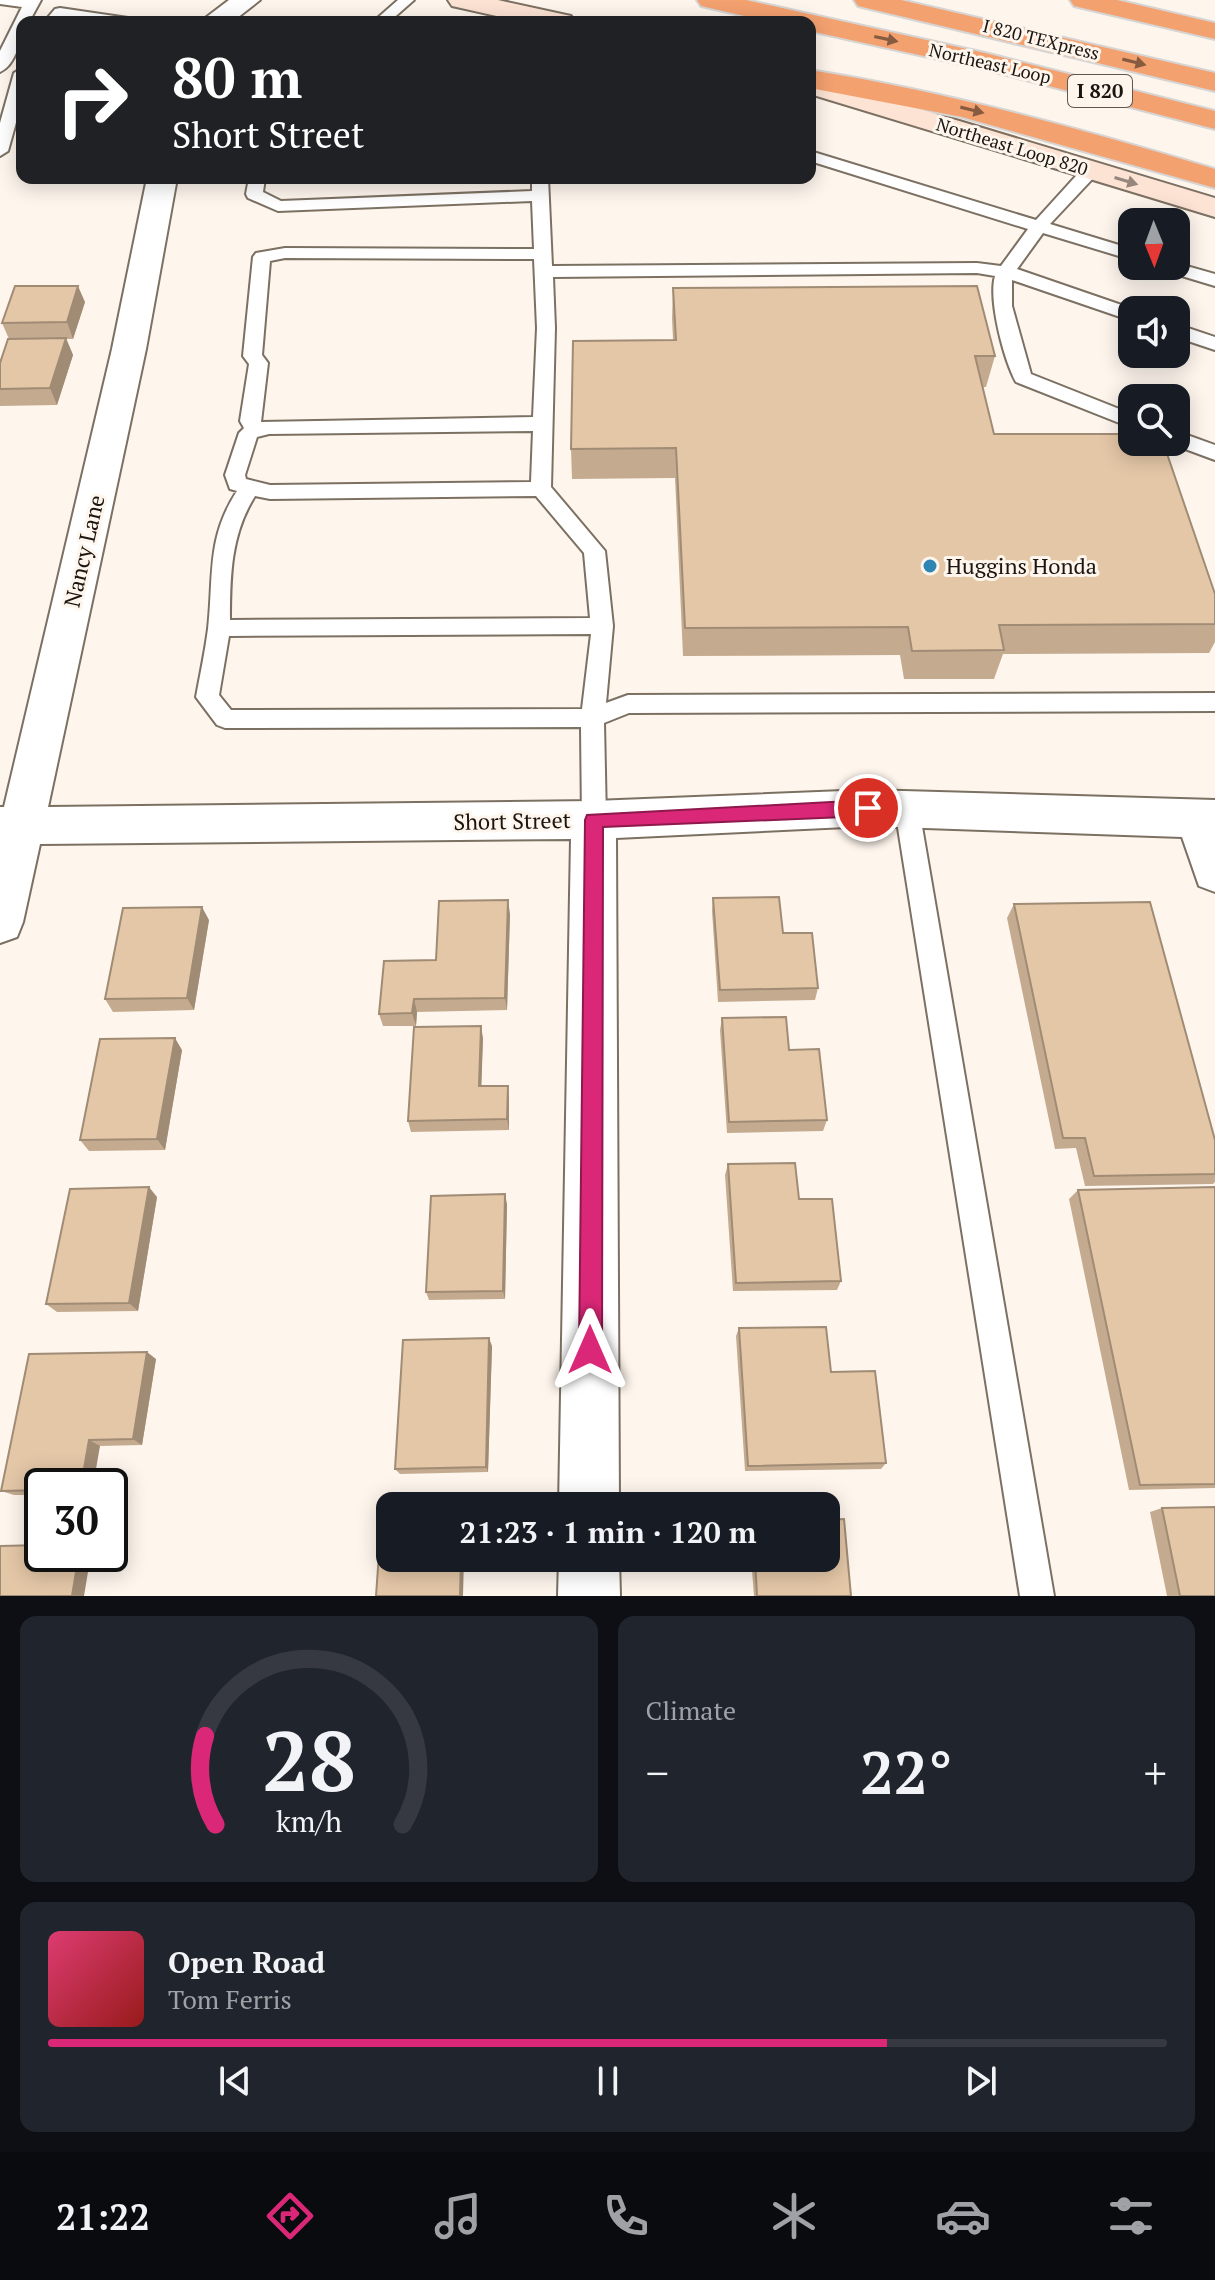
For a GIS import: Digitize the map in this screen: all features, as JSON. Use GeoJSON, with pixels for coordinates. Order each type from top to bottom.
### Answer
{"type":"FeatureCollection","features":[{"type":"Feature","properties":{"kind":"highway","name":"Northeast Loop"},"geometry":{"type":"LineString","coordinates":[[710,0],[782,16]]}},
{"type":"Feature","properties":{"kind":"highway","name":"I 820 TEXpress"},"geometry":{"type":"LineString","coordinates":[[867,0],[1215,82]]}},
{"type":"Feature","properties":{"kind":"highway","name":"I 820 TEXpress"},"geometry":{"type":"LineString","coordinates":[[960,0],[1215,60]]}},
{"type":"Feature","properties":{"kind":"highway"},"geometry":{"type":"LineString","coordinates":[[1083,0],[1215,31]]}},
{"type":"Feature","properties":{"kind":"highway","name":"Northeast Loop"},"geometry":{"type":"LineString","coordinates":[[816,24],[985,61],[1215,120]]}},
{"type":"Feature","properties":{"kind":"highway"},"geometry":{"type":"LineString","coordinates":[[985,61],[1025,82],[1215,135]]}},
{"type":"Feature","properties":{"kind":"highway"},"geometry":{"type":"LineString","coordinates":[[816,80],[868,87],[965,108],[1076,137],[1215,179]]}},
{"type":"Feature","properties":{"kind":"main road"},"geometry":{"type":"LineString","coordinates":[[461,0],[534,16]]}},
{"type":"Feature","properties":{"kind":"main road","name":"Northeast Loop 820"},"geometry":{"type":"LineString","coordinates":[[816,87],[1215,208]]}},
{"type":"Feature","properties":{"kind":"street"},"geometry":{"type":"LineString","coordinates":[[223,16],[247,0]]}},
{"type":"Feature","properties":{"kind":"street","name":"Nancy Lane"},"geometry":{"type":"LineString","coordinates":[[0,922],[11,826],[129,349],[161,184]]}},
{"type":"Feature","properties":{"kind":"street","name":"Short Street"},"geometry":{"type":"LineString","coordinates":[[11,826],[594,820],[907,809],[1207,818]]}},
{"type":"Feature","properties":{"kind":"street"},"geometry":{"type":"LineString","coordinates":[[1207,818],[1215,872]]}},
{"type":"Feature","properties":{"kind":"street"},"geometry":{"type":"LineString","coordinates":[[589,1492],[594,820]]}},
{"type":"Feature","properties":{"kind":"street"},"geometry":{"type":"LineString","coordinates":[[589,1572],[589,1596]]}},
{"type":"Feature","properties":{"kind":"lane"},"geometry":{"type":"LineString","coordinates":[[0,0],[33,2]]}},
{"type":"Feature","properties":{"kind":"lane"},"geometry":{"type":"LineString","coordinates":[[387,16],[407,0]]}},
{"type":"Feature","properties":{"kind":"lane"},"geometry":{"type":"LineString","coordinates":[[56,16],[60,12],[87,16]]}},
{"type":"Feature","properties":{"kind":"lane"},"geometry":{"type":"LineString","coordinates":[[1,65],[16,35]]}},
{"type":"Feature","properties":{"kind":"lane"},"geometry":{"type":"LineString","coordinates":[[0,154],[16,95]]}},
{"type":"Feature","properties":{"kind":"lane"},"geometry":{"type":"LineString","coordinates":[[816,158],[1118,251]]}},
{"type":"Feature","properties":{"kind":"lane"},"geometry":{"type":"LineString","coordinates":[[1091,170],[1057,204],[1007,272],[1001,287],[1023,378],[1118,415]]}},
{"type":"Feature","properties":{"kind":"lane"},"geometry":{"type":"LineString","coordinates":[[256,184],[254,194],[278,206],[541,187],[544,263],[541,489],[594,551],[602,626],[600,671],[592,718],[594,820]]}},
{"type":"Feature","properties":{"kind":"lane"},"geometry":{"type":"LineString","coordinates":[[256,431],[250,421],[259,363],[252,356],[262,257],[285,253],[544,263],[977,268],[1007,272],[1118,310]]}},
{"type":"Feature","properties":{"kind":"lane"},"geometry":{"type":"LineString","coordinates":[[1190,273],[1215,280]]}},
{"type":"Feature","properties":{"kind":"lane"},"geometry":{"type":"LineString","coordinates":[[1190,335],[1215,344]]}},
{"type":"Feature","properties":{"kind":"lane"},"geometry":{"type":"LineString","coordinates":[[541,489],[270,492],[237,484],[235,475],[249,433],[268,427],[543,424]]}},
{"type":"Feature","properties":{"kind":"lane"},"geometry":{"type":"LineString","coordinates":[[1190,443],[1215,453]]}},
{"type":"Feature","properties":{"kind":"lane"},"geometry":{"type":"LineString","coordinates":[[250,487],[235,508],[221,551],[219,628],[207,697],[225,719],[592,718],[628,704],[1215,702]]}},
{"type":"Feature","properties":{"kind":"lane"},"geometry":{"type":"LineString","coordinates":[[219,628],[602,626]]}},
{"type":"Feature","properties":{"kind":"lane"},"geometry":{"type":"LineString","coordinates":[[907,809],[1037,1596]]}},
{"type":"Feature","properties":{"kind":"building"},"geometry":{"type":"Polygon","coordinates":[[[15,286],[78,286],[67,322],[2,323],[15,286]]]}},
{"type":"Feature","properties":{"kind":"building","name":"Huggins Honda"},"geometry":{"type":"Polygon","coordinates":[[[977,286],[995,356],[975,356],[994,434],[1118,434],[1118,456],[1168,456],[1215,594],[1215,624],[999,625],[1004,650],[912,651],[908,627],[685,628],[676,448],[571,449],[573,341],[676,340],[673,288],[977,286]]]}},
{"type":"Feature","properties":{"kind":"building"},"geometry":{"type":"Polygon","coordinates":[[[66,338],[50,388],[0,389],[0,363],[8,339],[66,338]]]}},
{"type":"Feature","properties":{"kind":"building"},"geometry":{"type":"Polygon","coordinates":[[[779,897],[783,933],[812,933],[818,988],[720,990],[713,898],[779,897]]]}},
{"type":"Feature","properties":{"kind":"building"},"geometry":{"type":"Polygon","coordinates":[[[508,900],[505,998],[414,999],[412,1013],[379,1014],[384,961],[436,960],[439,901],[508,900]]]}},
{"type":"Feature","properties":{"kind":"building"},"geometry":{"type":"Polygon","coordinates":[[[1150,902],[1215,1140],[1215,1174],[1094,1176],[1085,1138],[1063,1138],[1014,904],[1150,902]]]}},
{"type":"Feature","properties":{"kind":"building"},"geometry":{"type":"Polygon","coordinates":[[[202,907],[187,998],[105,999],[123,908],[202,907]]]}},
{"type":"Feature","properties":{"kind":"building"},"geometry":{"type":"Polygon","coordinates":[[[786,1017],[789,1050],[819,1049],[827,1120],[729,1122],[722,1018],[786,1017]]]}},
{"type":"Feature","properties":{"kind":"building"},"geometry":{"type":"Polygon","coordinates":[[[481,1026],[479,1086],[508,1086],[507,1119],[408,1121],[414,1027],[481,1026]]]}},
{"type":"Feature","properties":{"kind":"building"},"geometry":{"type":"Polygon","coordinates":[[[175,1038],[157,1139],[80,1140],[100,1039],[175,1038]]]}},
{"type":"Feature","properties":{"kind":"building"},"geometry":{"type":"Polygon","coordinates":[[[795,1163],[799,1199],[832,1199],[841,1281],[736,1283],[728,1164],[795,1163]]]}},
{"type":"Feature","properties":{"kind":"building"},"geometry":{"type":"Polygon","coordinates":[[[149,1187],[129,1303],[46,1304],[70,1189],[149,1187]]]}},
{"type":"Feature","properties":{"kind":"building"},"geometry":{"type":"Polygon","coordinates":[[[1215,1187],[1215,1484],[1140,1485],[1078,1190],[1215,1187]]]}},
{"type":"Feature","properties":{"kind":"building"},"geometry":{"type":"Polygon","coordinates":[[[505,1194],[503,1291],[426,1292],[431,1196],[505,1194]]]}},
{"type":"Feature","properties":{"kind":"building"},"geometry":{"type":"Polygon","coordinates":[[[826,1327],[831,1372],[875,1371],[886,1463],[748,1466],[739,1328],[826,1327]]]}},
{"type":"Feature","properties":{"kind":"building"},"geometry":{"type":"Polygon","coordinates":[[[489,1338],[486,1467],[395,1469],[403,1340],[489,1338]]]}},
{"type":"Feature","properties":{"kind":"building"},"geometry":{"type":"Polygon","coordinates":[[[147,1352],[133,1439],[89,1440],[84,1468],[24,1468],[24,1490],[1,1491],[29,1354],[147,1352]]]}},
{"type":"Feature","properties":{"kind":"building"},"geometry":{"type":"Polygon","coordinates":[[[1215,1507],[1215,1596],[1180,1596],[1162,1508],[1215,1507]]]}},
{"type":"Feature","properties":{"kind":"building"},"geometry":{"type":"Polygon","coordinates":[[[840,1519],[844,1519],[851,1596],[757,1596],[756,1572],[840,1572],[840,1519]]]}},
{"type":"Feature","properties":{"kind":"building"},"geometry":{"type":"Polygon","coordinates":[[[24,1545],[24,1572],[76,1572],[72,1596],[0,1596],[0,1546],[24,1545]]]}},
{"type":"Feature","properties":{"kind":"building"},"geometry":{"type":"Polygon","coordinates":[[[378,1572],[461,1572],[460,1596],[376,1596],[378,1572]]]}},
{"type":"Feature","properties":{"kind":"place","name":"Huggins Honda"},"geometry":{"type":"Point","coordinates":[930,566]}},
{"type":"Feature","properties":{"kind":"route"},"geometry":{"type":"LineString","coordinates":[[590,1350],[594,820],[868,808]]}}]}
